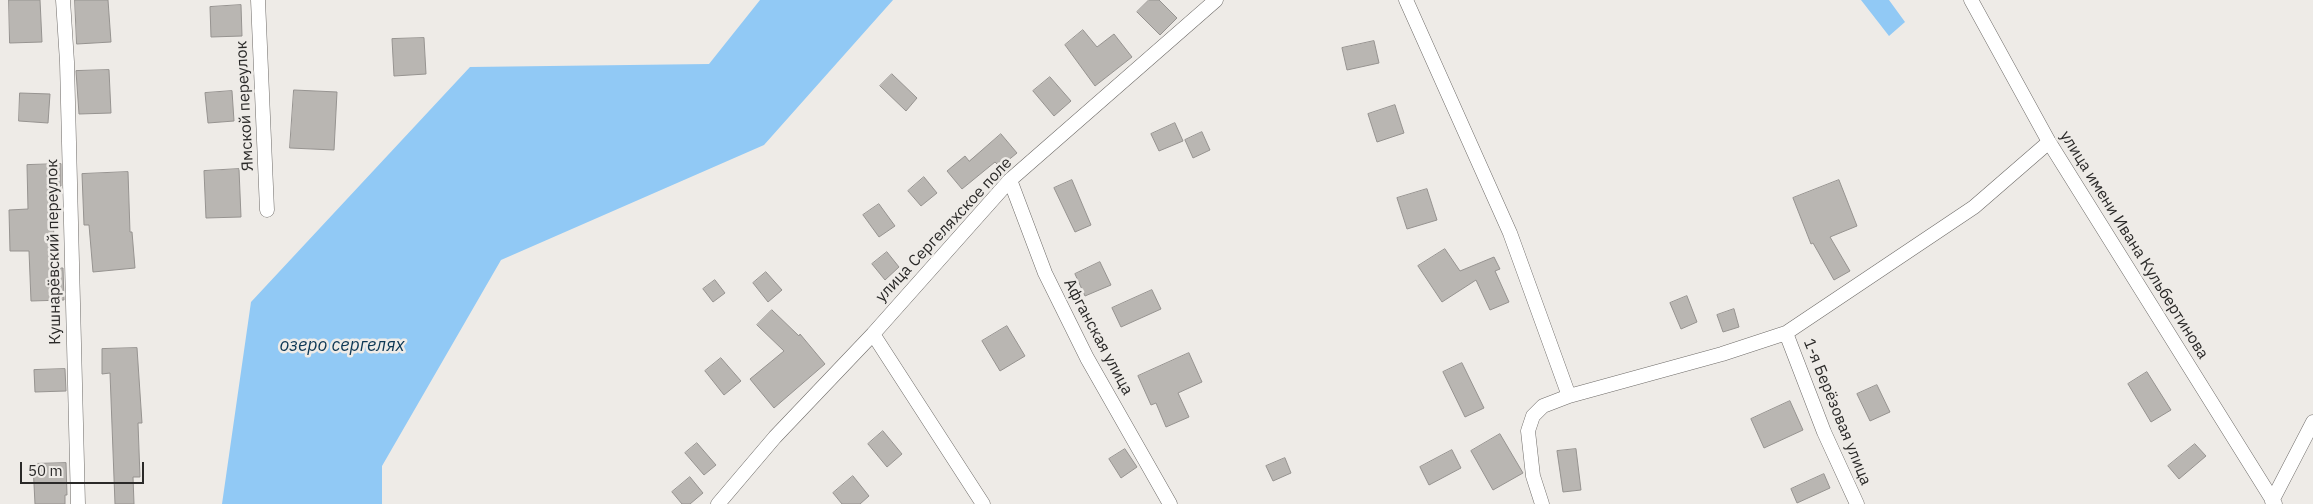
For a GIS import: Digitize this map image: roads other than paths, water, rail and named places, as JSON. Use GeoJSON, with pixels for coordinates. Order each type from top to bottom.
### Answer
{"type":"FeatureCollection","features":[{"type":"Feature","properties":{"kind":"street","name":"Кушнарёвский переулок"},"geometry":{"type":"LineString","coordinates":[[64,0],[78,504]]}},
{"type":"Feature","properties":{"kind":"street","name":"Ямской переулок"},"geometry":{"type":"LineString","coordinates":[[258,0],[267,210]]}},
{"type":"Feature","properties":{"kind":"street","name":"улица Сергеляхское поле"},"geometry":{"type":"LineString","coordinates":[[718,504],[775,437],[873,334],[1010,180],[1216,0]]}},
{"type":"Feature","properties":{"kind":"street"},"geometry":{"type":"LineString","coordinates":[[1406,0],[1510,233],[1569,396]]}},
{"type":"Feature","properties":{"kind":"street","name":"улица имени Ивана Кульбертинова"},"geometry":{"type":"LineString","coordinates":[[1971,0],[2049,142],[2274,502]]}},
{"type":"Feature","properties":{"kind":"street"},"geometry":{"type":"LineString","coordinates":[[1542,504],[1533,476],[1528,431],[1533,416],[1543,406],[1569,396],[1722,354],[1786,332],[1974,207],[2049,142]]}},
{"type":"Feature","properties":{"kind":"street","name":"Афганская улица"},"geometry":{"type":"LineString","coordinates":[[1010,180],[1050,282],[1087,358],[1170,504]]}},
{"type":"Feature","properties":{"kind":"street","name":"1-я Берёзовая улица"},"geometry":{"type":"LineString","coordinates":[[1786,332],[1824,432],[1857,504]]}},
{"type":"Feature","properties":{"kind":"street"},"geometry":{"type":"LineString","coordinates":[[873,334],[983,504]]}},
{"type":"Feature","properties":{"kind":"street"},"geometry":{"type":"LineString","coordinates":[[2274,502],[2313,422]]}},
{"type":"Feature","properties":{"kind":"water","name":"озеро сергелях"},"geometry":{"type":"Polygon","coordinates":[[[760,0],[893,0],[764,145],[501,260],[382,466],[382,504],[222,504],[251,302],[470,67],[709,64],[760,0]]]}},
{"type":"Feature","properties":{"kind":"water"},"geometry":{"type":"Polygon","coordinates":[[[1861,0],[1889,0],[1905,22],[1889,36],[1861,0]]]}}]}
